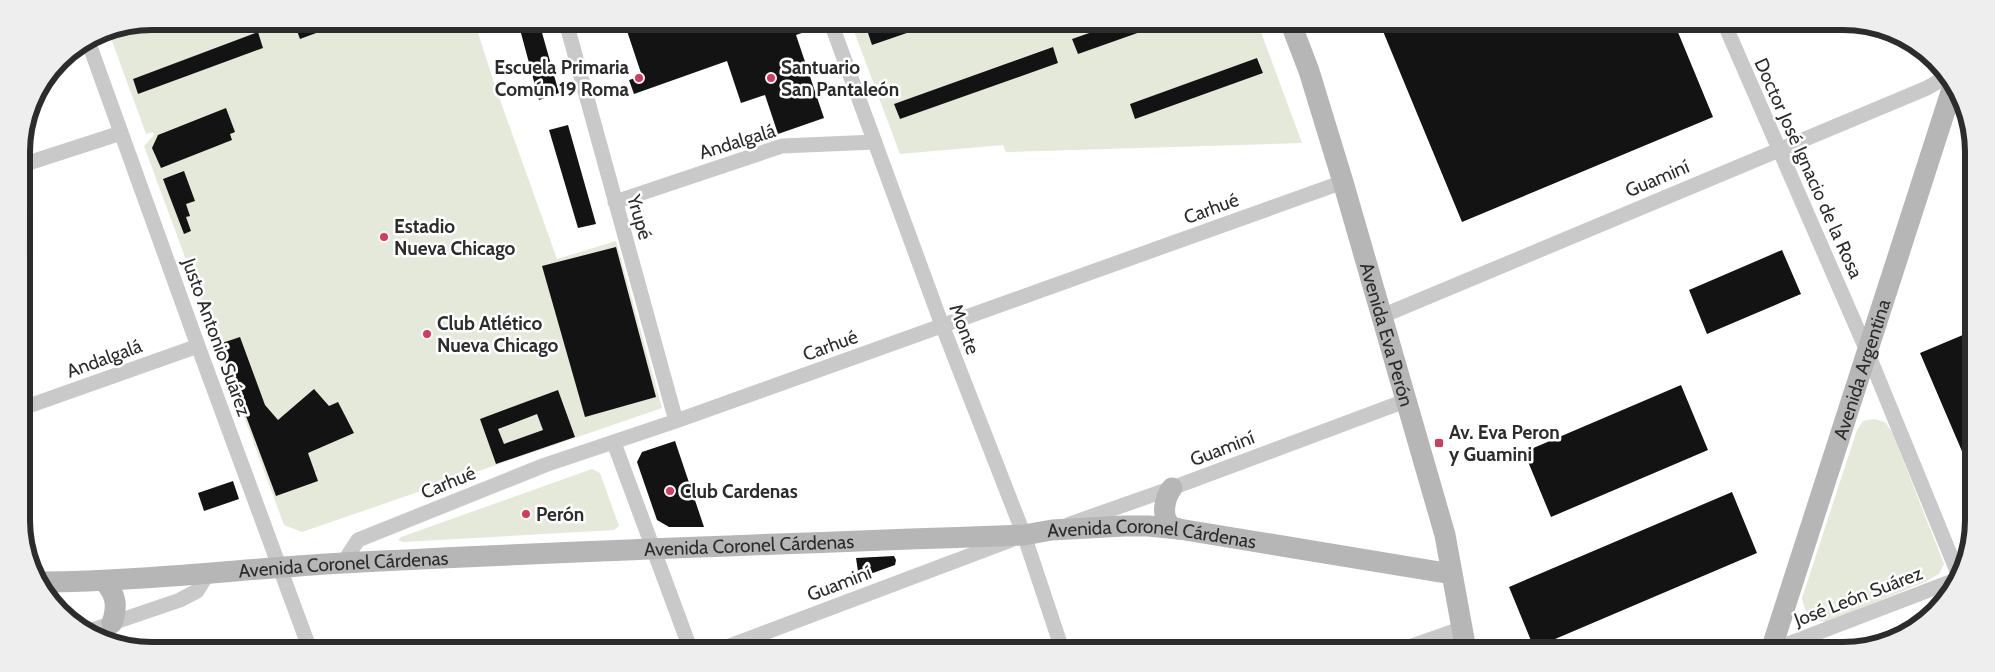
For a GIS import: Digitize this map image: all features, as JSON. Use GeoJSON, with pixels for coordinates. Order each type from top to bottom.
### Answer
{"type":"FeatureCollection","features":[{"type":"Feature","properties":{"kind":"street","name":"Yrupé"},"geometry":{"type":"LineString","coordinates":[[568,30],[676,421]]}},
{"type":"Feature","properties":{"kind":"street","name":"Monte"},"geometry":{"type":"LineString","coordinates":[[834,30],[942,326],[1024,535],[1060,642]]}},
{"type":"Feature","properties":{"kind":"street","name":"Avenida Eva Perón"},"geometry":{"type":"LineString","coordinates":[[1293,30],[1309,70],[1343,182],[1445,535],[1465,642]]}},
{"type":"Feature","properties":{"kind":"street","name":"Doctor José Ignacio de la Rosa"},"geometry":{"type":"LineString","coordinates":[[1727,30],[1867,351],[1955,567]]}},
{"type":"Feature","properties":{"kind":"street","name":"Justo Antonio Suárez"},"geometry":{"type":"LineString","coordinates":[[90,47],[307,642]]}},
{"type":"Feature","properties":{"kind":"street","name":"Guaminí"},"geometry":{"type":"LineString","coordinates":[[1382,316],[1927,88],[1941,80]]}},
{"type":"Feature","properties":{"kind":"street","name":"Avenida Argentina"},"geometry":{"type":"LineString","coordinates":[[1775,642],[1950,95]]}},
{"type":"Feature","properties":{"kind":"street"},"geometry":{"type":"LineString","coordinates":[[30,162],[121,132]]}},
{"type":"Feature","properties":{"kind":"street","name":"Andalgalá"},"geometry":{"type":"LineString","coordinates":[[616,202],[782,146],[875,142]]}},
{"type":"Feature","properties":{"kind":"street","name":"Carhué"},"geometry":{"type":"LineString","coordinates":[[343,563],[358,540],[545,465],[614,443],[1343,182]]}},
{"type":"Feature","properties":{"kind":"street","name":"Andalgalá"},"geometry":{"type":"LineString","coordinates":[[30,406],[198,346]]}},
{"type":"Feature","properties":{"kind":"street","name":"Guaminí"},"geometry":{"type":"LineString","coordinates":[[1052,530],[1172,488],[1405,401]]}},
{"type":"Feature","properties":{"kind":"street"},"geometry":{"type":"LineString","coordinates":[[614,443],[688,642]]}},
{"type":"Feature","properties":{"kind":"street"},"geometry":{"type":"LineString","coordinates":[[1172,488],[1168,494],[1165,516],[1171,526],[1178,529]]}},
{"type":"Feature","properties":{"kind":"street","name":"Avenida Coronel Cárdenas"},"geometry":{"type":"LineString","coordinates":[[48,582],[105,582],[207,575],[280,567],[579,553],[653,547],[1024,535],[1052,530],[1124,526],[1178,529],[1452,574]]}},
{"type":"Feature","properties":{"kind":"street","name":"Guaminí"},"geometry":{"type":"LineString","coordinates":[[740,642],[1024,535]]}},
{"type":"Feature","properties":{"kind":"street"},"geometry":{"type":"LineString","coordinates":[[97,628],[180,600],[197,591],[207,575]]}},
{"type":"Feature","properties":{"kind":"street","name":"José León Suárez"},"geometry":{"type":"LineString","coordinates":[[1792,642],[1948,581]]}},
{"type":"Feature","properties":{"kind":"street"},"geometry":{"type":"LineString","coordinates":[[105,582],[116,599],[112,623]]}},
{"type":"Feature","properties":{"kind":"street"},"geometry":{"type":"LineString","coordinates":[[1422,642],[1463,628]]}},
{"type":"Feature","properties":{"kind":"shaded area","name":"Club Atlético Nueva Chicago"},"geometry":{"type":"Polygon","coordinates":[[[144,30],[297,30],[300,39],[324,30],[477,30],[494,83],[557,259],[616,241],[662,408],[302,532],[284,525],[144,146],[154,135],[153,132],[146,134],[111,37],[113,36],[144,30]],[[258,33],[133,79],[138,94],[263,48],[258,33]]]}},
{"type":"Feature","properties":{"kind":"shaded area"},"geometry":{"type":"Polygon","coordinates":[[[854,30],[867,30],[873,45],[915,30],[1098,30],[1072,39],[1078,54],[1146,30],[1260,30],[1302,143],[1006,152],[1003,145],[900,154],[854,30]],[[1052,47],[895,104],[900,119],[1058,63],[1052,47]],[[1258,58],[1130,104],[1135,119],[1263,73],[1258,58]]]}},
{"type":"Feature","properties":{"kind":"shaded area"},"geometry":{"type":"Polygon","coordinates":[[[1874,419],[1885,422],[1892,432],[1944,564],[1939,574],[1927,581],[1828,622],[1817,620],[1807,612],[1802,598],[1857,430],[1863,421],[1874,419]]]}},
{"type":"Feature","properties":{"kind":"shaded area"},"geometry":{"type":"Polygon","coordinates":[[[592,469],[600,473],[619,526],[614,530],[403,542],[398,540],[401,537],[592,469]]]}},
{"type":"Feature","properties":{"kind":"building"},"geometry":{"type":"Polygon","coordinates":[[[297,30],[324,30],[300,39],[297,30]]]}},
{"type":"Feature","properties":{"kind":"building"},"geometry":{"type":"Polygon","coordinates":[[[520,30],[541,30],[559,93],[539,100],[520,30]]]}},
{"type":"Feature","properties":{"kind":"building"},"geometry":{"type":"Polygon","coordinates":[[[627,30],[810,30],[796,35],[824,118],[778,134],[765,95],[741,103],[727,61],[634,94],[629,80],[642,76],[627,30]]]}},
{"type":"Feature","properties":{"kind":"building"},"geometry":{"type":"Polygon","coordinates":[[[867,30],[916,30],[872,45],[867,30]]]}},
{"type":"Feature","properties":{"kind":"building"},"geometry":{"type":"Polygon","coordinates":[[[1098,30],[1146,30],[1078,54],[1072,39],[1098,30]]]}},
{"type":"Feature","properties":{"kind":"building"},"geometry":{"type":"Polygon","coordinates":[[[1382,30],[1677,30],[1713,117],[1462,222],[1382,30]]]}},
{"type":"Feature","properties":{"kind":"building"},"geometry":{"type":"Polygon","coordinates":[[[258,32],[263,48],[138,94],[133,79],[258,32]]]}},
{"type":"Feature","properties":{"kind":"building"},"geometry":{"type":"Polygon","coordinates":[[[1053,47],[1058,63],[900,119],[894,104],[1053,47]]]}},
{"type":"Feature","properties":{"kind":"building"},"geometry":{"type":"Polygon","coordinates":[[[1257,58],[1263,73],[1135,119],[1130,104],[1257,58]]]}},
{"type":"Feature","properties":{"kind":"building"},"geometry":{"type":"Polygon","coordinates":[[[226,108],[235,132],[230,134],[232,140],[161,168],[152,148],[158,135],[226,108]]]}},
{"type":"Feature","properties":{"kind":"building"},"geometry":{"type":"Polygon","coordinates":[[[568,125],[596,224],[578,228],[549,130],[568,125]]]}},
{"type":"Feature","properties":{"kind":"building"},"geometry":{"type":"Polygon","coordinates":[[[184,171],[195,201],[186,204],[190,216],[186,217],[191,231],[184,234],[163,179],[184,171]]]}},
{"type":"Feature","properties":{"kind":"building"},"geometry":{"type":"Polygon","coordinates":[[[616,247],[656,397],[585,417],[542,266],[616,247]]]}},
{"type":"Feature","properties":{"kind":"building"},"geometry":{"type":"Polygon","coordinates":[[[1782,250],[1801,294],[1707,334],[1689,290],[1782,250]]]}},
{"type":"Feature","properties":{"kind":"building"},"geometry":{"type":"Polygon","coordinates":[[[1965,334],[1965,458],[1920,353],[1965,334]]]}},
{"type":"Feature","properties":{"kind":"building"},"geometry":{"type":"Polygon","coordinates":[[[240,337],[265,405],[278,420],[314,389],[329,406],[338,402],[354,433],[308,453],[318,481],[276,496],[219,344],[240,337]]]}},
{"type":"Feature","properties":{"kind":"building"},"geometry":{"type":"Polygon","coordinates":[[[1681,385],[1708,450],[1551,517],[1524,452],[1681,385]]]}},
{"type":"Feature","properties":{"kind":"building"},"geometry":{"type":"Polygon","coordinates":[[[558,390],[575,437],[496,464],[480,419],[558,390]],[[537,414],[498,429],[504,444],[543,430],[537,414]]]}},
{"type":"Feature","properties":{"kind":"building","name":"Club Cardenas"},"geometry":{"type":"Polygon","coordinates":[[[675,441],[704,527],[669,527],[657,520],[637,462],[642,452],[675,441]]]}},
{"type":"Feature","properties":{"kind":"building"},"geometry":{"type":"Polygon","coordinates":[[[233,481],[239,499],[204,511],[198,493],[233,481]]]}},
{"type":"Feature","properties":{"kind":"building"},"geometry":{"type":"Polygon","coordinates":[[[1732,492],[1757,553],[1548,642],[1532,642],[1509,587],[1732,492]]]}},
{"type":"Feature","properties":{"kind":"building"},"geometry":{"type":"Polygon","coordinates":[[[894,556],[896,560],[895,565],[859,578],[856,558],[894,556]]]}},
{"type":"Feature","properties":{"kind":"place","name":"Escuela Primaria Común 19 Roma"},"geometry":{"type":"Point","coordinates":[639,78]}},
{"type":"Feature","properties":{"kind":"place","name":"Santuario San Pantaleón"},"geometry":{"type":"Point","coordinates":[771,78]}},
{"type":"Feature","properties":{"kind":"place","name":"Estadio Nueva Chicago"},"geometry":{"type":"Point","coordinates":[384,237]}},
{"type":"Feature","properties":{"kind":"place","name":"Club Atlético Nueva Chicago"},"geometry":{"type":"Point","coordinates":[427,334]}},
{"type":"Feature","properties":{"kind":"place","name":"Av. Eva Peron y Guamini"},"geometry":{"type":"Point","coordinates":[1439,443]}},
{"type":"Feature","properties":{"kind":"place","name":"Club Cardenas"},"geometry":{"type":"Point","coordinates":[670,491]}},
{"type":"Feature","properties":{"kind":"place","name":"Perón"},"geometry":{"type":"Point","coordinates":[526,514]}}]}
